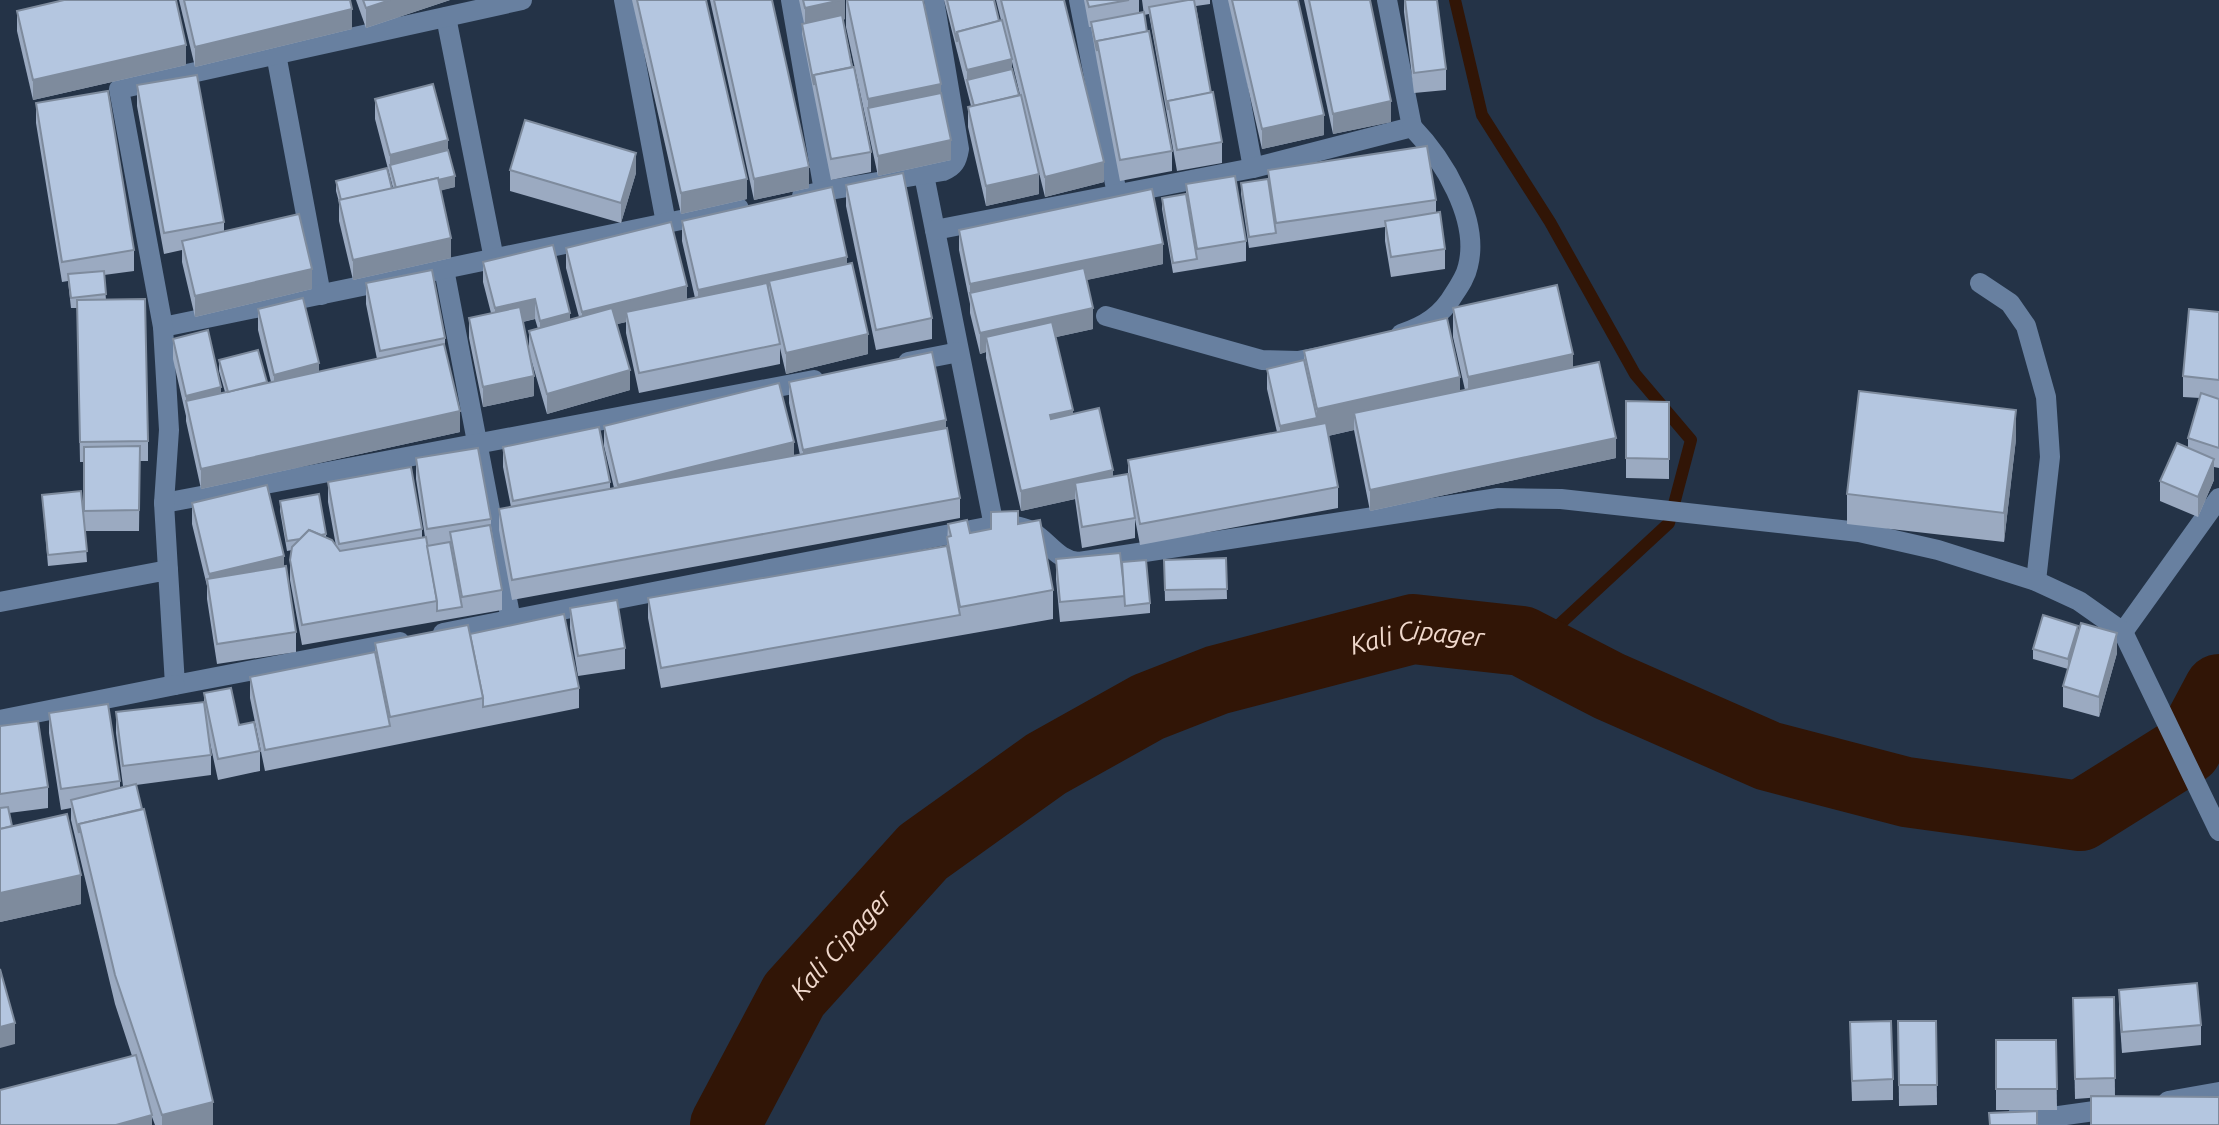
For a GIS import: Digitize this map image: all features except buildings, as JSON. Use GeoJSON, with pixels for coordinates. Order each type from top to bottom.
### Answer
{"type":"FeatureCollection","features":[{"type":"Feature","properties":{"kind":"street"},"geometry":{"type":"LineString","coordinates":[[175,685],[164,503],[169,430],[163,327],[113,90],[522,0]]}},
{"type":"Feature","properties":{"kind":"street"},"geometry":{"type":"LineString","coordinates":[[624,0],[666,223]]}},
{"type":"Feature","properties":{"kind":"street"},"geometry":{"type":"LineString","coordinates":[[791,0],[824,191]]}},
{"type":"Feature","properties":{"kind":"street"},"geometry":{"type":"LineString","coordinates":[[781,200],[924,175],[950,168],[957,160],[959,149],[934,0]]}},
{"type":"Feature","properties":{"kind":"street"},"geometry":{"type":"LineString","coordinates":[[1079,0],[1117,194]]}},
{"type":"Feature","properties":{"kind":"street"},"geometry":{"type":"LineString","coordinates":[[1222,0],[1253,168]]}},
{"type":"Feature","properties":{"kind":"street"},"geometry":{"type":"LineString","coordinates":[[1380,340],[1408,332],[1435,318],[1449,303],[1468,267],[1469,223],[1437,155],[1412,127],[1387,0]]}},
{"type":"Feature","properties":{"kind":"street"},"geometry":{"type":"LineString","coordinates":[[446,17],[494,259]]}},
{"type":"Feature","properties":{"kind":"street"},"geometry":{"type":"LineString","coordinates":[[276,54],[321,295]]}},
{"type":"Feature","properties":{"kind":"street"},"geometry":{"type":"LineString","coordinates":[[935,230],[1253,168],[1412,127]]}},
{"type":"Feature","properties":{"kind":"street"},"geometry":{"type":"LineString","coordinates":[[924,175],[994,526]]}},
{"type":"Feature","properties":{"kind":"street"},"geometry":{"type":"LineString","coordinates":[[163,327],[752,206]]}},
{"type":"Feature","properties":{"kind":"street"},"geometry":{"type":"LineString","coordinates":[[444,269],[511,620]]}},
{"type":"Feature","properties":{"kind":"street"},"geometry":{"type":"LineString","coordinates":[[1980,283],[2010,303],[2026,326],[2046,397],[2050,457],[2036,581]]}},
{"type":"Feature","properties":{"kind":"street"},"geometry":{"type":"LineString","coordinates":[[1106,316],[1262,360],[1298,361],[1353,349]]}},
{"type":"Feature","properties":{"kind":"street"},"geometry":{"type":"LineString","coordinates":[[882,367],[959,352]]}},
{"type":"Feature","properties":{"kind":"street"},"geometry":{"type":"LineString","coordinates":[[164,503],[835,376]]}},
{"type":"Feature","properties":{"kind":"street"},"geometry":{"type":"LineString","coordinates":[[0,720],[1002,524],[1027,529],[1060,556],[1070,562],[1079,562],[1498,498],[1561,499],[1859,532],[1938,550],[2036,581],[2079,601],[2123,632],[2216,825]]}},
{"type":"Feature","properties":{"kind":"street"},"geometry":{"type":"LineString","coordinates":[[2123,632],[2219,498]]}},
{"type":"Feature","properties":{"kind":"street"},"geometry":{"type":"LineString","coordinates":[[0,602],[168,570]]}},
{"type":"Feature","properties":{"kind":"street"},"geometry":{"type":"LineString","coordinates":[[2018,1115],[2059,1116],[2219,1092]]}},
{"type":"Feature","properties":{"kind":"waterway"},"geometry":{"type":"LineString","coordinates":[[1455,0],[1482,115],[1550,222],[1635,374],[1691,440],[1669,523],[1534,648]]}},
{"type":"Feature","properties":{"kind":"waterway","name":"Kali Cipager"},"geometry":{"type":"LineString","coordinates":[[725,1125],[794,995],[923,852],[1046,764],[1148,707],[1217,680],[1413,629],[1522,641],[1609,686],[1768,756],[1906,792],[2080,816],[2187,749],[2219,689]]}}]}
